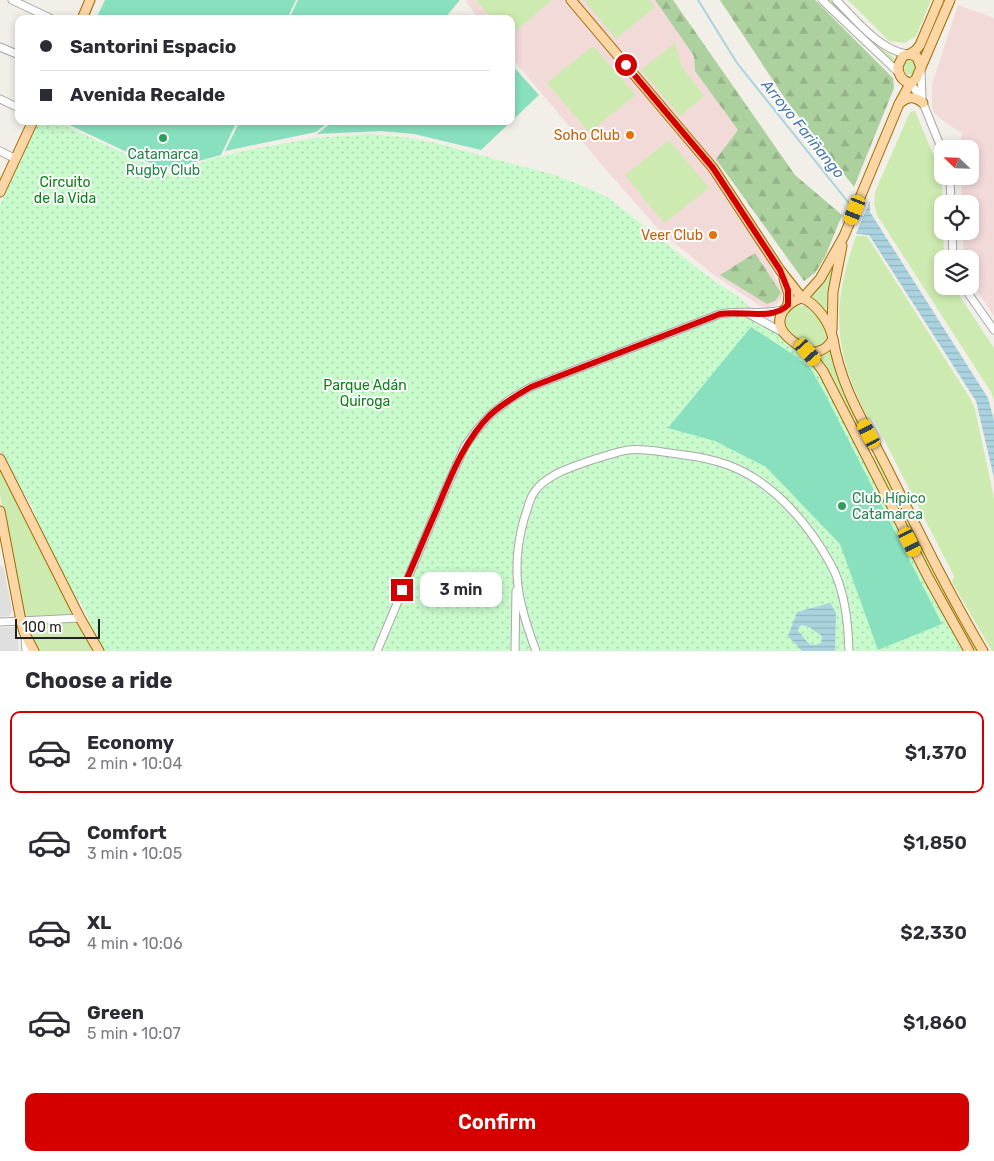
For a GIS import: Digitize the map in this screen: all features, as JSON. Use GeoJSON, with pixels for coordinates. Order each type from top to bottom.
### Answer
{"type":"FeatureCollection","features":[{"type":"Feature","properties":{"kind":"main road"},"geometry":{"type":"LineString","coordinates":[[84,15],[90,0]]}},
{"type":"Feature","properties":{"kind":"main road"},"geometry":{"type":"LineString","coordinates":[[572,0],[713,168],[780,270],[803,298],[817,309],[832,335],[840,372],[853,403],[951,595],[983,651]]}},
{"type":"Feature","properties":{"kind":"main road"},"geometry":{"type":"LineString","coordinates":[[899,104],[901,94],[898,62],[916,50],[920,45],[939,0]]}},
{"type":"Feature","properties":{"kind":"main road"},"geometry":{"type":"LineString","coordinates":[[786,307],[803,298],[820,279],[844,236],[899,104],[921,69],[950,0]]}},
{"type":"Feature","properties":{"kind":"main road"},"geometry":{"type":"LineString","coordinates":[[908,54],[917,56],[921,69]]}},
{"type":"Feature","properties":{"kind":"main road"},"geometry":{"type":"LineString","coordinates":[[900,75],[911,84]]}},
{"type":"Feature","properties":{"kind":"main road"},"geometry":{"type":"LineString","coordinates":[[899,104],[910,97],[924,103]]}},
{"type":"Feature","properties":{"kind":"main road"},"geometry":{"type":"LineString","coordinates":[[0,192],[31,125]]}},
{"type":"Feature","properties":{"kind":"main road"},"geometry":{"type":"LineString","coordinates":[[808,352],[820,352],[830,344],[833,292],[844,236]]}},
{"type":"Feature","properties":{"kind":"main road"},"geometry":{"type":"LineString","coordinates":[[780,270],[788,290],[786,307],[780,321],[780,326],[785,334],[808,352],[823,371],[932,586],[969,651]]}},
{"type":"Feature","properties":{"kind":"main road"},"geometry":{"type":"LineString","coordinates":[[0,459],[80,618],[99,651]]}},
{"type":"Feature","properties":{"kind":"main road"},"geometry":{"type":"LineString","coordinates":[[0,510],[4,560],[24,632],[34,651]]}},
{"type":"Feature","properties":{"kind":"street"},"geometry":{"type":"LineString","coordinates":[[12,0],[44,15]]}},
{"type":"Feature","properties":{"kind":"street"},"geometry":{"type":"LineString","coordinates":[[822,0],[900,75]]}},
{"type":"Feature","properties":{"kind":"street"},"geometry":{"type":"LineString","coordinates":[[836,0],[884,45],[895,52],[908,54]]}},
{"type":"Feature","properties":{"kind":"street"},"geometry":{"type":"LineString","coordinates":[[0,46],[15,53]]}},
{"type":"Feature","properties":{"kind":"street"},"geometry":{"type":"LineString","coordinates":[[921,69],[920,83],[924,103],[938,140]]}},
{"type":"Feature","properties":{"kind":"street"},"geometry":{"type":"LineString","coordinates":[[911,84],[924,103]]}},
{"type":"Feature","properties":{"kind":"street"},"geometry":{"type":"LineString","coordinates":[[0,99],[15,106]]}},
{"type":"Feature","properties":{"kind":"street"},"geometry":{"type":"LineString","coordinates":[[0,151],[16,158]]}},
{"type":"Feature","properties":{"kind":"street"},"geometry":{"type":"LineString","coordinates":[[969,295],[994,330]]}},
{"type":"Feature","properties":{"kind":"street"},"geometry":{"type":"LineString","coordinates":[[378,651],[455,466],[476,431],[490,414],[531,387],[720,314],[730,312],[772,313],[786,307]]}},
{"type":"Feature","properties":{"kind":"street"},"geometry":{"type":"LineString","coordinates":[[747,313],[785,334]]}},
{"type":"Feature","properties":{"kind":"street"},"geometry":{"type":"LineString","coordinates":[[515,651],[514,624],[520,539],[533,494],[550,478],[589,461],[628,450],[689,455],[728,465],[744,473],[779,498],[799,519],[831,564],[848,620],[849,651]]}},
{"type":"Feature","properties":{"kind":"street"},"geometry":{"type":"LineString","coordinates":[[516,580],[518,595],[536,651]]}},
{"type":"Feature","properties":{"kind":"street"},"geometry":{"type":"LineString","coordinates":[[0,622],[80,618]]}},
{"type":"Feature","properties":{"kind":"street"},"geometry":{"type":"LineString","coordinates":[[24,632],[26,651]]}},
{"type":"Feature","properties":{"kind":"shaded area"},"geometry":{"type":"Polygon","coordinates":[[[468,0],[655,0],[694,56],[695,71],[738,130],[717,159],[784,295],[777,304],[770,307],[760,306],[714,275],[660,231],[515,62],[515,15],[476,15],[466,2],[468,0]]]}},
{"type":"Feature","properties":{"kind":"shaded area"},"geometry":{"type":"Polygon","coordinates":[[[958,5],[994,18],[994,316],[979,294],[979,250],[964,250],[963,240],[979,240],[979,195],[962,195],[961,185],[979,185],[979,140],[961,140],[962,133],[934,113],[932,84],[958,5]]]}},
{"type":"Feature","properties":{"kind":"shaded area"},"geometry":{"type":"Polygon","coordinates":[[[0,565],[4,568],[12,612],[9,616],[0,617],[0,565]]]}},
{"type":"Feature","properties":{"kind":"shaded area"},"geometry":{"type":"Polygon","coordinates":[[[15,627],[19,651],[0,651],[0,628],[15,627]]]}},
{"type":"Feature","properties":{"kind":"green space"},"geometry":{"type":"Polygon","coordinates":[[[105,0],[296,0],[289,15],[98,15],[105,0]]]}},
{"type":"Feature","properties":{"kind":"green space"},"geometry":{"type":"Polygon","coordinates":[[[298,0],[460,0],[447,15],[291,15],[298,0]]]}},
{"type":"Feature","properties":{"kind":"green space"},"geometry":{"type":"Polygon","coordinates":[[[476,0],[552,0],[515,32],[515,15],[489,15],[476,0]]]}},
{"type":"Feature","properties":{"kind":"green space"},"geometry":{"type":"Polygon","coordinates":[[[584,0],[649,0],[655,7],[616,39],[584,0]]]}},
{"type":"Feature","properties":{"kind":"green space"},"geometry":{"type":"Polygon","coordinates":[[[655,0],[673,0],[795,175],[842,215],[825,257],[815,273],[804,281],[716,159],[738,130],[695,71],[694,56],[655,0]]]}},
{"type":"Feature","properties":{"kind":"green space"},"geometry":{"type":"Polygon","coordinates":[[[720,0],[815,0],[893,78],[894,88],[854,187],[786,100],[720,0]]]}},
{"type":"Feature","properties":{"kind":"green space"},"geometry":{"type":"Polygon","coordinates":[[[827,0],[832,0],[882,49],[895,58],[893,62],[827,0]]]}},
{"type":"Feature","properties":{"kind":"green space"},"geometry":{"type":"Polygon","coordinates":[[[848,0],[931,0],[916,36],[905,43],[889,41],[848,0]]]}},
{"type":"Feature","properties":{"kind":"green space"},"geometry":{"type":"Polygon","coordinates":[[[675,43],[682,67],[704,96],[680,116],[641,70],[675,43]]]}},
{"type":"Feature","properties":{"kind":"green space"},"geometry":{"type":"Polygon","coordinates":[[[593,46],[636,95],[589,132],[547,83],[593,46]]]}},
{"type":"Feature","properties":{"kind":"green space"},"geometry":{"type":"Polygon","coordinates":[[[909,59],[915,61],[917,67],[915,73],[909,75],[903,73],[901,67],[903,61],[909,59]]]}},
{"type":"Feature","properties":{"kind":"green space"},"geometry":{"type":"Polygon","coordinates":[[[515,68],[539,95],[515,118],[515,68]]]}},
{"type":"Feature","properties":{"kind":"green space"},"geometry":{"type":"Polygon","coordinates":[[[915,111],[934,157],[934,185],[942,185],[942,195],[934,195],[934,240],[943,240],[944,250],[934,250],[934,295],[959,295],[994,348],[994,401],[991,392],[877,215],[874,204],[875,192],[910,112],[915,111]]]}},
{"type":"Feature","properties":{"kind":"green space","name":"Parque Adán Quiroga"},"geometry":{"type":"Polygon","coordinates":[[[37,125],[64,125],[168,174],[212,159],[247,150],[314,138],[370,134],[404,137],[436,143],[551,174],[607,197],[707,276],[740,298],[814,364],[965,651],[103,651],[89,627],[89,619],[79,600],[74,597],[37,523],[30,503],[0,450],[0,205],[37,125]]]}},
{"type":"Feature","properties":{"kind":"green space","name":"Catamarca Rugby Club"},"geometry":{"type":"Polygon","coordinates":[[[69,125],[235,125],[221,155],[165,170],[69,125]]]}},
{"type":"Feature","properties":{"kind":"green space"},"geometry":{"type":"Polygon","coordinates":[[[238,125],[325,125],[316,132],[225,151],[238,125]]]}},
{"type":"Feature","properties":{"kind":"green space"},"geometry":{"type":"Polygon","coordinates":[[[329,125],[507,125],[481,150],[414,134],[381,131],[317,134],[329,125]]]}},
{"type":"Feature","properties":{"kind":"green space"},"geometry":{"type":"Polygon","coordinates":[[[669,140],[709,188],[664,223],[625,175],[669,140]]]}},
{"type":"Feature","properties":{"kind":"green space"},"geometry":{"type":"Polygon","coordinates":[[[856,236],[867,236],[970,398],[975,409],[994,498],[994,651],[992,651],[952,582],[954,576],[874,420],[868,418],[856,394],[848,371],[842,349],[840,307],[842,285],[856,236]]]}},
{"type":"Feature","properties":{"kind":"green space"},"geometry":{"type":"Polygon","coordinates":[[[755,253],[781,293],[775,301],[767,304],[720,275],[755,253]]]}},
{"type":"Feature","properties":{"kind":"green space"},"geometry":{"type":"Polygon","coordinates":[[[835,259],[828,302],[828,319],[808,297],[835,259]]]}},
{"type":"Feature","properties":{"kind":"green space"},"geometry":{"type":"Polygon","coordinates":[[[796,306],[804,306],[811,310],[821,321],[827,333],[824,344],[817,349],[807,347],[798,341],[784,325],[787,313],[796,306]]]}},
{"type":"Feature","properties":{"kind":"green space","name":"Club Hípico Catamarca"},"geometry":{"type":"Polygon","coordinates":[[[751,327],[794,355],[810,368],[942,624],[878,650],[840,544],[766,467],[715,441],[668,428],[751,327]]]}},
{"type":"Feature","properties":{"kind":"green space"},"geometry":{"type":"Polygon","coordinates":[[[830,349],[841,385],[871,447],[867,449],[817,358],[830,349]]]}},
{"type":"Feature","properties":{"kind":"green space"},"geometry":{"type":"Polygon","coordinates":[[[875,455],[952,604],[980,651],[973,651],[958,627],[870,457],[875,455]]]}},
{"type":"Feature","properties":{"kind":"green space"},"geometry":{"type":"Polygon","coordinates":[[[0,465],[95,651],[38,651],[28,631],[21,606],[0,495],[0,465]]]}},
{"type":"Feature","properties":{"kind":"water"},"geometry":{"type":"Polygon","coordinates":[[[870,201],[870,212],[988,398],[994,420],[994,478],[976,401],[869,235],[856,234],[870,201]]]}},
{"type":"Feature","properties":{"kind":"water"},"geometry":{"type":"Polygon","coordinates":[[[830,603],[836,613],[835,651],[802,651],[788,636],[797,612],[830,603]],[[802,625],[798,631],[810,644],[817,645],[821,643],[822,636],[809,627],[802,625]]]}},
{"type":"Feature","properties":{"kind":"waterway","name":"Arroyo Fariñango"},"geometry":{"type":"LineString","coordinates":[[698,0],[737,63],[852,207]]}},
{"type":"Feature","properties":{"kind":"waterway","name":"Arroyo Fariñango"},"geometry":{"type":"LineString","coordinates":[[857,212],[865,219]]}},
{"type":"Feature","properties":{"kind":"place","name":"Soho Club"},"geometry":{"type":"Point","coordinates":[630,135]}},
{"type":"Feature","properties":{"kind":"place","name":"Catamarca Rugby Club"},"geometry":{"type":"Point","coordinates":[163,138]}},
{"type":"Feature","properties":{"kind":"place","name":"Veer Club"},"geometry":{"type":"Point","coordinates":[713,235]}},
{"type":"Feature","properties":{"kind":"place","name":"Club Hípico Catamarca"},"geometry":{"type":"Point","coordinates":[842,506]}},
{"type":"Feature","properties":{"kind":"route"},"geometry":{"type":"LineString","coordinates":[[402,590],[455,466],[476,431],[490,414],[531,387],[720,314],[730,312],[772,313],[783,310],[788,305],[788,290],[780,270],[713,168],[626,65]]}},
{"type":"Feature","properties":{"kind":"park label","name":"Circuito de la Vida"},"geometry":{"type":"Point","coordinates":[65,190]}}]}
